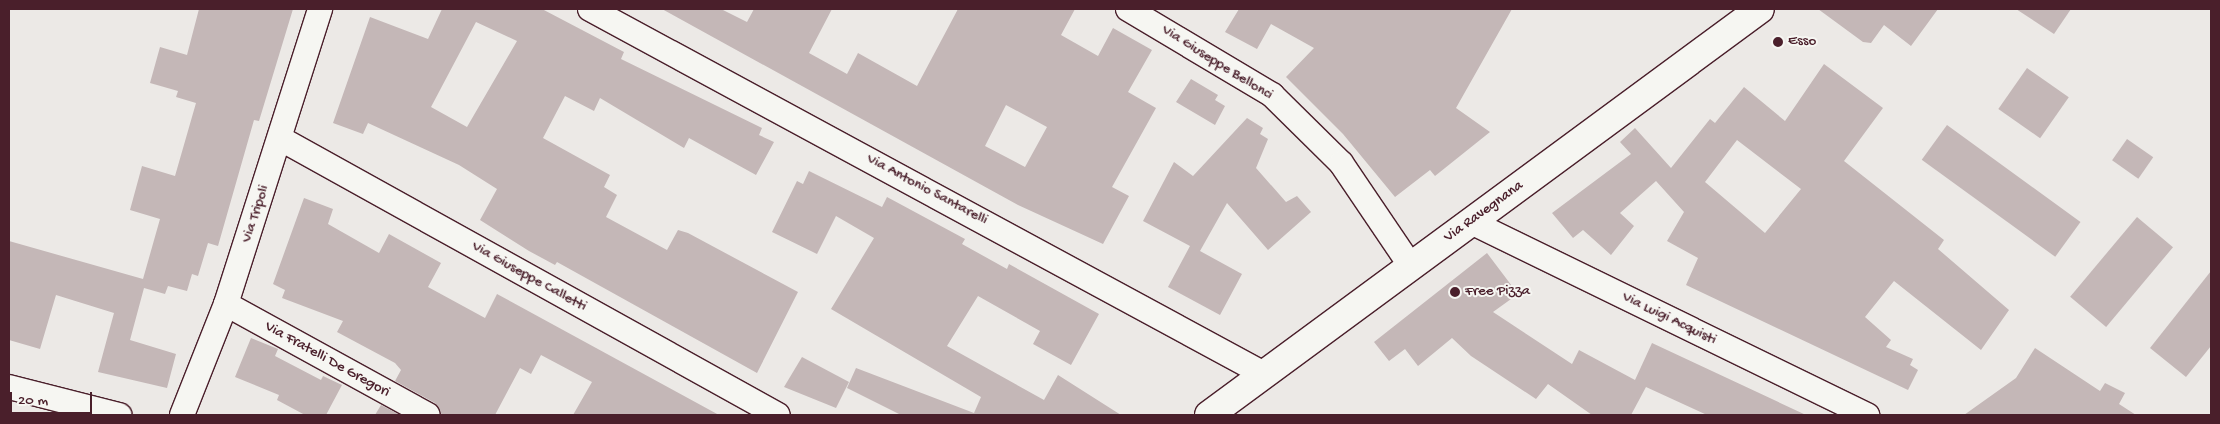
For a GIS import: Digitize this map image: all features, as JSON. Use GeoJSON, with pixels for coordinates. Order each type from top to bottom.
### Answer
{"type":"FeatureCollection","features":[{"type":"Feature","properties":{"kind":"main road","name":"Via Ravegnana"},"geometry":{"type":"LineString","coordinates":[[1209,415],[1410,264],[1471,222],[1760,9]]}},
{"type":"Feature","properties":{"kind":"street","name":"Via Tripoli"},"geometry":{"type":"LineString","coordinates":[[182,415],[226,304],[281,139],[320,9]]}},
{"type":"Feature","properties":{"kind":"street","name":"Via Antonio Santarelli"},"geometry":{"type":"LineString","coordinates":[[590,9],[1264,374]]}},
{"type":"Feature","properties":{"kind":"street","name":"Via Giuseppe Bellonci"},"geometry":{"type":"LineString","coordinates":[[1128,9],[1272,95],[1341,163],[1410,264]]}},
{"type":"Feature","properties":{"kind":"street","name":"Via Giuseppe Calletti"},"geometry":{"type":"LineString","coordinates":[[281,139],[778,415]]}},
{"type":"Feature","properties":{"kind":"street","name":"Via Luigi Acquisti"},"geometry":{"type":"LineString","coordinates":[[1471,222],[1867,415]]}},
{"type":"Feature","properties":{"kind":"street","name":"Via Fratelli De Gregori"},"geometry":{"type":"LineString","coordinates":[[226,304],[428,415]]}},
{"type":"Feature","properties":{"kind":"street"},"geometry":{"type":"LineString","coordinates":[[9,387],[119,415]]}},
{"type":"Feature","properties":{"kind":"building"},"geometry":{"type":"Polygon","coordinates":[[[199,9],[293,9],[259,121],[254,120],[218,246],[208,243],[198,276],[192,274],[187,291],[168,286],[165,294],[144,288],[130,340],[176,354],[167,388],[98,372],[114,313],[56,295],[40,349],[9,340],[9,241],[143,279],[160,219],[130,210],[142,166],[175,176],[196,103],[176,97],[178,91],[150,83],[160,47],[187,55],[199,9]]]}},
{"type":"Feature","properties":{"kind":"building"},"geometry":{"type":"Polygon","coordinates":[[[442,9],[542,9],[624,52],[621,59],[762,128],[759,135],[774,142],[756,175],[689,138],[684,148],[600,98],[594,111],[565,96],[543,138],[610,175],[604,187],[617,195],[606,217],[667,250],[678,230],[688,233],[798,292],[757,373],[557,262],[555,265],[529,251],[480,220],[497,189],[459,165],[368,123],[363,134],[333,123],[370,17],[428,39],[442,9]],[[476,22],[431,107],[467,127],[517,41],[476,22]]]}},
{"type":"Feature","properties":{"kind":"building"},"geometry":{"type":"Polygon","coordinates":[[[662,9],[721,9],[747,22],[754,9],[832,9],[809,53],[847,74],[858,53],[917,86],[958,9],[1075,9],[1061,35],[1098,56],[1113,28],[1152,50],[1128,92],[1156,108],[1112,187],[1129,196],[1103,244],[1018,205],[662,9]],[[1006,105],[985,146],[1025,167],[1047,127],[1006,105]]]}},
{"type":"Feature","properties":{"kind":"building"},"geometry":{"type":"Polygon","coordinates":[[[1239,9],[1512,9],[1456,108],[1490,132],[1435,176],[1430,170],[1395,197],[1343,134],[1286,77],[1314,48],[1271,24],[1257,49],[1225,32],[1239,9]]]}},
{"type":"Feature","properties":{"kind":"building"},"geometry":{"type":"Polygon","coordinates":[[[1818,9],[1938,9],[1911,46],[1884,25],[1871,43],[1863,42],[1818,9]]]}},
{"type":"Feature","properties":{"kind":"building"},"geometry":{"type":"Polygon","coordinates":[[[2016,9],[2071,9],[2054,34],[2016,9]]]}},
{"type":"Feature","properties":{"kind":"building"},"geometry":{"type":"Polygon","coordinates":[[[1824,64],[1883,108],[1844,161],[1944,240],[1938,249],[2009,310],[1981,350],[1894,281],[1865,317],[1891,340],[1886,347],[1913,359],[1910,365],[1918,370],[1908,390],[1686,285],[1698,258],[1667,241],[1684,212],[1656,181],[1620,213],[1634,226],[1611,255],[1583,230],[1573,238],[1552,213],[1631,154],[1620,142],[1635,128],[1671,168],[1710,119],[1715,123],[1744,87],[1785,121],[1824,64]],[[1737,140],[1705,182],[1765,233],[1801,189],[1737,140]]]}},
{"type":"Feature","properties":{"kind":"building"},"geometry":{"type":"Polygon","coordinates":[[[2027,68],[2069,97],[2040,138],[1998,109],[2027,68]]]}},
{"type":"Feature","properties":{"kind":"building"},"geometry":{"type":"Polygon","coordinates":[[[1191,79],[1218,95],[1215,100],[1225,106],[1215,125],[1176,102],[1191,79]]]}},
{"type":"Feature","properties":{"kind":"building"},"geometry":{"type":"Polygon","coordinates":[[[1247,118],[1263,128],[1260,134],[1268,139],[1256,168],[1286,202],[1297,196],[1311,212],[1268,250],[1227,203],[1200,251],[1242,274],[1220,315],[1168,287],[1190,246],[1143,221],[1174,162],[1193,176],[1247,118]]]}},
{"type":"Feature","properties":{"kind":"building"},"geometry":{"type":"Polygon","coordinates":[[[1947,125],[2080,222],[2055,257],[1922,160],[1947,125]]]}},
{"type":"Feature","properties":{"kind":"building"},"geometry":{"type":"Polygon","coordinates":[[[2127,139],[2153,157],[2138,179],[2112,160],[2127,139]]]}},
{"type":"Feature","properties":{"kind":"building"},"geometry":{"type":"Polygon","coordinates":[[[809,171],[882,207],[887,197],[965,239],[962,244],[1007,269],[1009,264],[1099,314],[1071,365],[1033,344],[1040,331],[978,296],[947,346],[1044,400],[1058,375],[1121,415],[901,415],[847,388],[856,368],[974,413],[981,397],[831,309],[874,238],[836,216],[817,254],[772,232],[797,181],[803,184],[809,171]]]}},
{"type":"Feature","properties":{"kind":"building"},"geometry":{"type":"Polygon","coordinates":[[[304,198],[333,209],[328,224],[379,253],[389,234],[441,263],[428,287],[485,318],[497,294],[719,415],[573,415],[592,382],[541,355],[531,374],[520,368],[495,415],[442,415],[435,403],[395,381],[401,370],[395,363],[337,332],[343,321],[282,298],[285,290],[273,284],[304,198]]]}},
{"type":"Feature","properties":{"kind":"building"},"geometry":{"type":"Polygon","coordinates":[[[2137,217],[2173,247],[2106,327],[2070,297],[2137,217]]]}},
{"type":"Feature","properties":{"kind":"building"},"geometry":{"type":"Polygon","coordinates":[[[1487,253],[1518,294],[1493,312],[1572,364],[1579,350],[1635,380],[1652,343],[1806,415],[1707,415],[1646,387],[1631,415],[1592,415],[1548,384],[1536,399],[1471,356],[1452,338],[1418,366],[1405,349],[1389,361],[1374,342],[1487,253]]]}},
{"type":"Feature","properties":{"kind":"building"},"geometry":{"type":"Polygon","coordinates":[[[2211,271],[2211,346],[2186,377],[2150,348],[2211,271]]]}},
{"type":"Feature","properties":{"kind":"building"},"geometry":{"type":"Polygon","coordinates":[[[251,338],[278,349],[275,356],[321,380],[323,376],[342,385],[326,415],[305,415],[277,400],[279,395],[235,377],[251,338]]]}},
{"type":"Feature","properties":{"kind":"building"},"geometry":{"type":"Polygon","coordinates":[[[2035,348],[2100,391],[2105,383],[2125,393],[2119,404],[2136,415],[1964,415],[2016,378],[2035,348]]]}},
{"type":"Feature","properties":{"kind":"building"},"geometry":{"type":"Polygon","coordinates":[[[802,357],[849,382],[836,408],[784,387],[802,357]]]}},
{"type":"Feature","properties":{"kind":"building"},"geometry":{"type":"Polygon","coordinates":[[[381,405],[400,415],[375,415],[381,405]]]}},
{"type":"Feature","properties":{"kind":"place","name":"Esso"},"geometry":{"type":"Point","coordinates":[1778,42]}},
{"type":"Feature","properties":{"kind":"place","name":"Free Pizza"},"geometry":{"type":"Point","coordinates":[1455,292]}}]}
